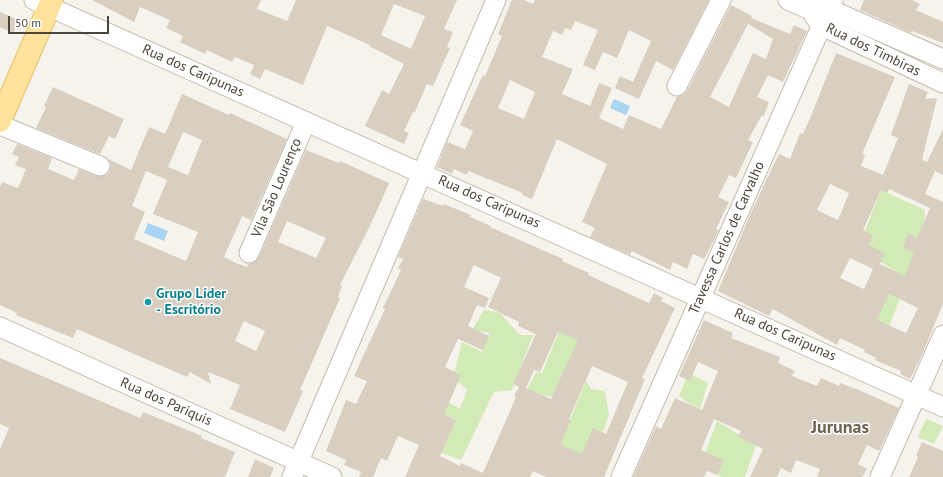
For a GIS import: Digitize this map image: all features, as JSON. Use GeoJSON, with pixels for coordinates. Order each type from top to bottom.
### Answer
{"type":"FeatureCollection","features":[{"type":"Feature","properties":{"kind":"main road"},"geometry":{"type":"LineString","coordinates":[[0,121],[45,2]]}},
{"type":"Feature","properties":{"kind":"street"},"geometry":{"type":"LineString","coordinates":[[295,469],[496,0]]}},
{"type":"Feature","properties":{"kind":"street"},"geometry":{"type":"LineString","coordinates":[[677,86],[721,0]]}},
{"type":"Feature","properties":{"kind":"street","name":"Rua dos Timbiras"},"geometry":{"type":"LineString","coordinates":[[788,0],[808,9],[822,26],[943,83]]}},
{"type":"Feature","properties":{"kind":"street","name":"Rua dos Caripunas"},"geometry":{"type":"LineString","coordinates":[[45,2],[306,122],[701,297],[943,407]]}},
{"type":"Feature","properties":{"kind":"street","name":"Rua dos Timbiras"},"geometry":{"type":"LineString","coordinates":[[808,9],[831,4],[943,59]]}},
{"type":"Feature","properties":{"kind":"street","name":"Travessa Carlos de Carvalho"},"geometry":{"type":"LineString","coordinates":[[621,477],[831,4]]}},
{"type":"Feature","properties":{"kind":"street","name":"Vila São Lourenço"},"geometry":{"type":"LineString","coordinates":[[249,253],[306,122]]}},
{"type":"Feature","properties":{"kind":"street"},"geometry":{"type":"LineString","coordinates":[[0,125],[100,166]]}},
{"type":"Feature","properties":{"kind":"street","name":"Rua dos Pariquis"},"geometry":{"type":"LineString","coordinates":[[0,327],[295,469],[332,477]]}},
{"type":"Feature","properties":{"kind":"street"},"geometry":{"type":"LineString","coordinates":[[880,477],[943,335]]}},
{"type":"Feature","properties":{"kind":"green space"},"geometry":{"type":"Polygon","coordinates":[[[881,190],[925,210],[923,241],[885,336],[873,328],[898,273],[865,252],[873,235],[865,231],[881,190]]]}},
{"type":"Feature","properties":{"kind":"green space"},"geometry":{"type":"Polygon","coordinates":[[[484,310],[500,313],[520,335],[533,335],[512,390],[494,392],[461,460],[433,450],[455,419],[446,415],[440,434],[428,426],[448,402],[460,409],[467,389],[453,378],[462,342],[482,352],[490,333],[472,330],[484,310]]]}},
{"type":"Feature","properties":{"kind":"green space"},"geometry":{"type":"Polygon","coordinates":[[[559,332],[583,341],[554,397],[526,392],[536,372],[542,373],[559,332]]]}},
{"type":"Feature","properties":{"kind":"green space"},"geometry":{"type":"Polygon","coordinates":[[[693,375],[708,383],[700,409],[688,403],[679,396],[686,379],[693,375]]]}},
{"type":"Feature","properties":{"kind":"green space"},"geometry":{"type":"Polygon","coordinates":[[[586,381],[591,389],[605,391],[609,416],[603,431],[591,435],[574,477],[547,477],[586,381]]]}},
{"type":"Feature","properties":{"kind":"green space"},"geometry":{"type":"Polygon","coordinates":[[[926,419],[943,426],[934,444],[918,437],[926,419]]]}},
{"type":"Feature","properties":{"kind":"green space"},"geometry":{"type":"Polygon","coordinates":[[[717,421],[756,445],[745,477],[722,477],[700,467],[717,421]]]}},
{"type":"Feature","properties":{"kind":"water"},"geometry":{"type":"Polygon","coordinates":[[[614,99],[630,106],[626,115],[610,108],[614,99]]]}},
{"type":"Feature","properties":{"kind":"water"},"geometry":{"type":"Polygon","coordinates":[[[148,223],[168,231],[164,241],[144,233],[148,223]]]}},
{"type":"Feature","properties":{"kind":"building"},"geometry":{"type":"Polygon","coordinates":[[[92,0],[261,0],[257,9],[287,21],[296,0],[457,0],[444,29],[453,32],[447,47],[450,48],[433,86],[427,84],[415,112],[413,112],[404,131],[409,133],[404,144],[365,126],[382,90],[389,94],[404,64],[369,46],[370,45],[327,26],[303,85],[265,69],[260,79],[250,74],[254,65],[235,57],[232,62],[207,50],[205,54],[180,42],[183,36],[166,28],[170,20],[140,7],[134,22],[92,0]],[[394,4],[381,35],[411,49],[425,16],[394,4]]]}},
{"type":"Feature","properties":{"kind":"building"},"geometry":{"type":"Polygon","coordinates":[[[512,0],[524,0],[533,4],[535,0],[709,0],[673,70],[656,61],[639,99],[615,88],[620,76],[633,82],[651,41],[629,30],[617,58],[603,52],[595,70],[583,65],[598,30],[575,21],[571,30],[565,28],[562,35],[553,31],[542,57],[573,69],[562,94],[590,106],[599,83],[612,88],[599,118],[623,129],[629,115],[661,129],[677,97],[683,95],[687,91],[731,5],[752,16],[751,18],[790,34],[794,25],[807,31],[783,82],[768,75],[757,97],[769,102],[764,116],[762,115],[748,140],[753,142],[736,178],[729,175],[718,197],[729,202],[716,229],[719,230],[704,259],[693,254],[687,269],[673,262],[670,270],[632,251],[630,255],[590,237],[595,228],[582,222],[607,164],[557,139],[532,199],[522,195],[523,193],[468,171],[467,175],[454,169],[452,174],[437,167],[447,142],[465,149],[473,131],[460,125],[483,75],[485,76],[502,36],[498,34],[512,0]],[[748,24],[710,97],[729,107],[753,53],[766,59],[773,39],[748,24]],[[510,80],[498,108],[524,119],[535,92],[510,80]]]}},
{"type":"Feature","properties":{"kind":"building"},"geometry":{"type":"Polygon","coordinates":[[[864,0],[912,0],[920,4],[916,10],[943,22],[943,43],[912,31],[911,33],[860,10],[864,0]]]}},
{"type":"Feature","properties":{"kind":"building"},"geometry":{"type":"Polygon","coordinates":[[[0,12],[19,20],[13,33],[0,27],[0,12]]]}},
{"type":"Feature","properties":{"kind":"building"},"geometry":{"type":"Polygon","coordinates":[[[836,53],[895,77],[862,154],[865,155],[861,166],[883,175],[898,138],[891,135],[909,84],[928,92],[925,99],[937,98],[922,160],[927,162],[943,129],[943,175],[935,171],[925,194],[943,202],[943,304],[921,357],[910,379],[900,374],[901,371],[875,360],[876,358],[864,352],[865,350],[840,338],[837,345],[773,309],[769,316],[718,291],[750,215],[779,154],[790,159],[800,133],[803,134],[836,53]],[[830,184],[817,210],[838,220],[849,193],[830,184]],[[889,189],[887,193],[881,190],[863,230],[873,235],[869,245],[885,253],[880,264],[905,276],[914,252],[903,248],[908,234],[917,238],[930,208],[889,189]],[[850,258],[840,278],[864,289],[873,269],[850,258]],[[889,294],[877,320],[906,333],[918,308],[889,294]]]}},
{"type":"Feature","properties":{"kind":"building"},"geometry":{"type":"Polygon","coordinates":[[[53,87],[124,119],[115,139],[109,136],[100,154],[36,128],[53,87]]]}},
{"type":"Feature","properties":{"kind":"building"},"geometry":{"type":"Polygon","coordinates":[[[182,94],[229,115],[230,113],[287,139],[251,220],[242,216],[224,257],[247,267],[248,264],[255,262],[259,257],[306,150],[339,163],[340,161],[389,183],[370,226],[340,285],[342,286],[338,297],[340,298],[300,390],[303,391],[285,432],[230,409],[240,385],[208,372],[211,384],[190,372],[187,377],[77,329],[73,338],[16,315],[17,313],[0,305],[0,188],[2,182],[18,188],[26,169],[15,165],[19,157],[12,154],[17,144],[52,158],[48,169],[74,180],[79,169],[96,176],[106,175],[110,171],[111,165],[106,158],[131,170],[149,127],[165,134],[182,94]],[[183,132],[168,167],[188,175],[202,140],[183,132]],[[146,171],[132,206],[145,212],[134,239],[186,261],[198,232],[153,214],[167,180],[146,171]],[[287,221],[278,242],[316,258],[326,238],[287,221]],[[244,321],[235,341],[256,351],[265,331],[244,321]]]}},
{"type":"Feature","properties":{"kind":"building"},"geometry":{"type":"Polygon","coordinates":[[[423,199],[443,206],[444,204],[471,215],[470,217],[491,226],[490,227],[563,259],[562,261],[589,273],[588,275],[649,303],[654,293],[663,298],[661,301],[675,308],[642,378],[645,379],[604,477],[546,477],[533,471],[530,477],[405,477],[419,445],[398,436],[387,461],[381,458],[373,477],[359,477],[361,472],[344,465],[346,460],[326,451],[346,400],[356,404],[367,381],[354,376],[401,270],[398,268],[403,259],[398,257],[423,199]],[[474,265],[464,287],[489,298],[485,308],[477,305],[468,326],[489,336],[483,350],[458,339],[445,367],[461,375],[444,414],[456,420],[440,456],[460,466],[461,463],[483,473],[516,397],[514,396],[519,387],[513,384],[536,334],[518,326],[519,322],[488,307],[501,278],[474,265]],[[558,332],[540,372],[534,370],[526,388],[551,399],[578,340],[558,332]],[[592,366],[569,419],[571,420],[561,443],[563,446],[582,454],[593,428],[606,434],[628,382],[592,366]]]}},
{"type":"Feature","properties":{"kind":"building"},"geometry":{"type":"Polygon","coordinates":[[[704,320],[733,333],[731,338],[780,357],[778,363],[795,371],[792,376],[817,386],[821,378],[839,386],[840,383],[899,408],[879,451],[867,445],[858,464],[867,469],[862,477],[817,477],[820,469],[796,460],[791,473],[781,468],[777,477],[750,477],[763,449],[738,437],[741,431],[714,419],[701,450],[724,460],[717,475],[707,471],[704,477],[633,477],[656,426],[661,429],[675,398],[702,410],[718,371],[698,362],[690,381],[679,376],[704,320]]]}},
{"type":"Feature","properties":{"kind":"building"},"geometry":{"type":"Polygon","coordinates":[[[0,358],[140,418],[143,412],[202,436],[201,438],[235,452],[225,477],[0,477],[0,449],[9,428],[0,424],[0,358]]]}},
{"type":"Feature","properties":{"kind":"building"},"geometry":{"type":"Polygon","coordinates":[[[922,442],[943,451],[943,477],[909,477],[918,457],[916,456],[922,442]]]}},
{"type":"Feature","properties":{"kind":"building"},"geometry":{"type":"Polygon","coordinates":[[[255,459],[274,468],[270,477],[248,477],[255,459]]]}},
{"type":"Feature","properties":{"kind":"place","name":"Grupo Líder - Escritório"},"geometry":{"type":"Point","coordinates":[148,302]}},
{"type":"Feature","properties":{"kind":"district","name":"Jurunas"},"geometry":{"type":"Point","coordinates":[840,428]}}]}
